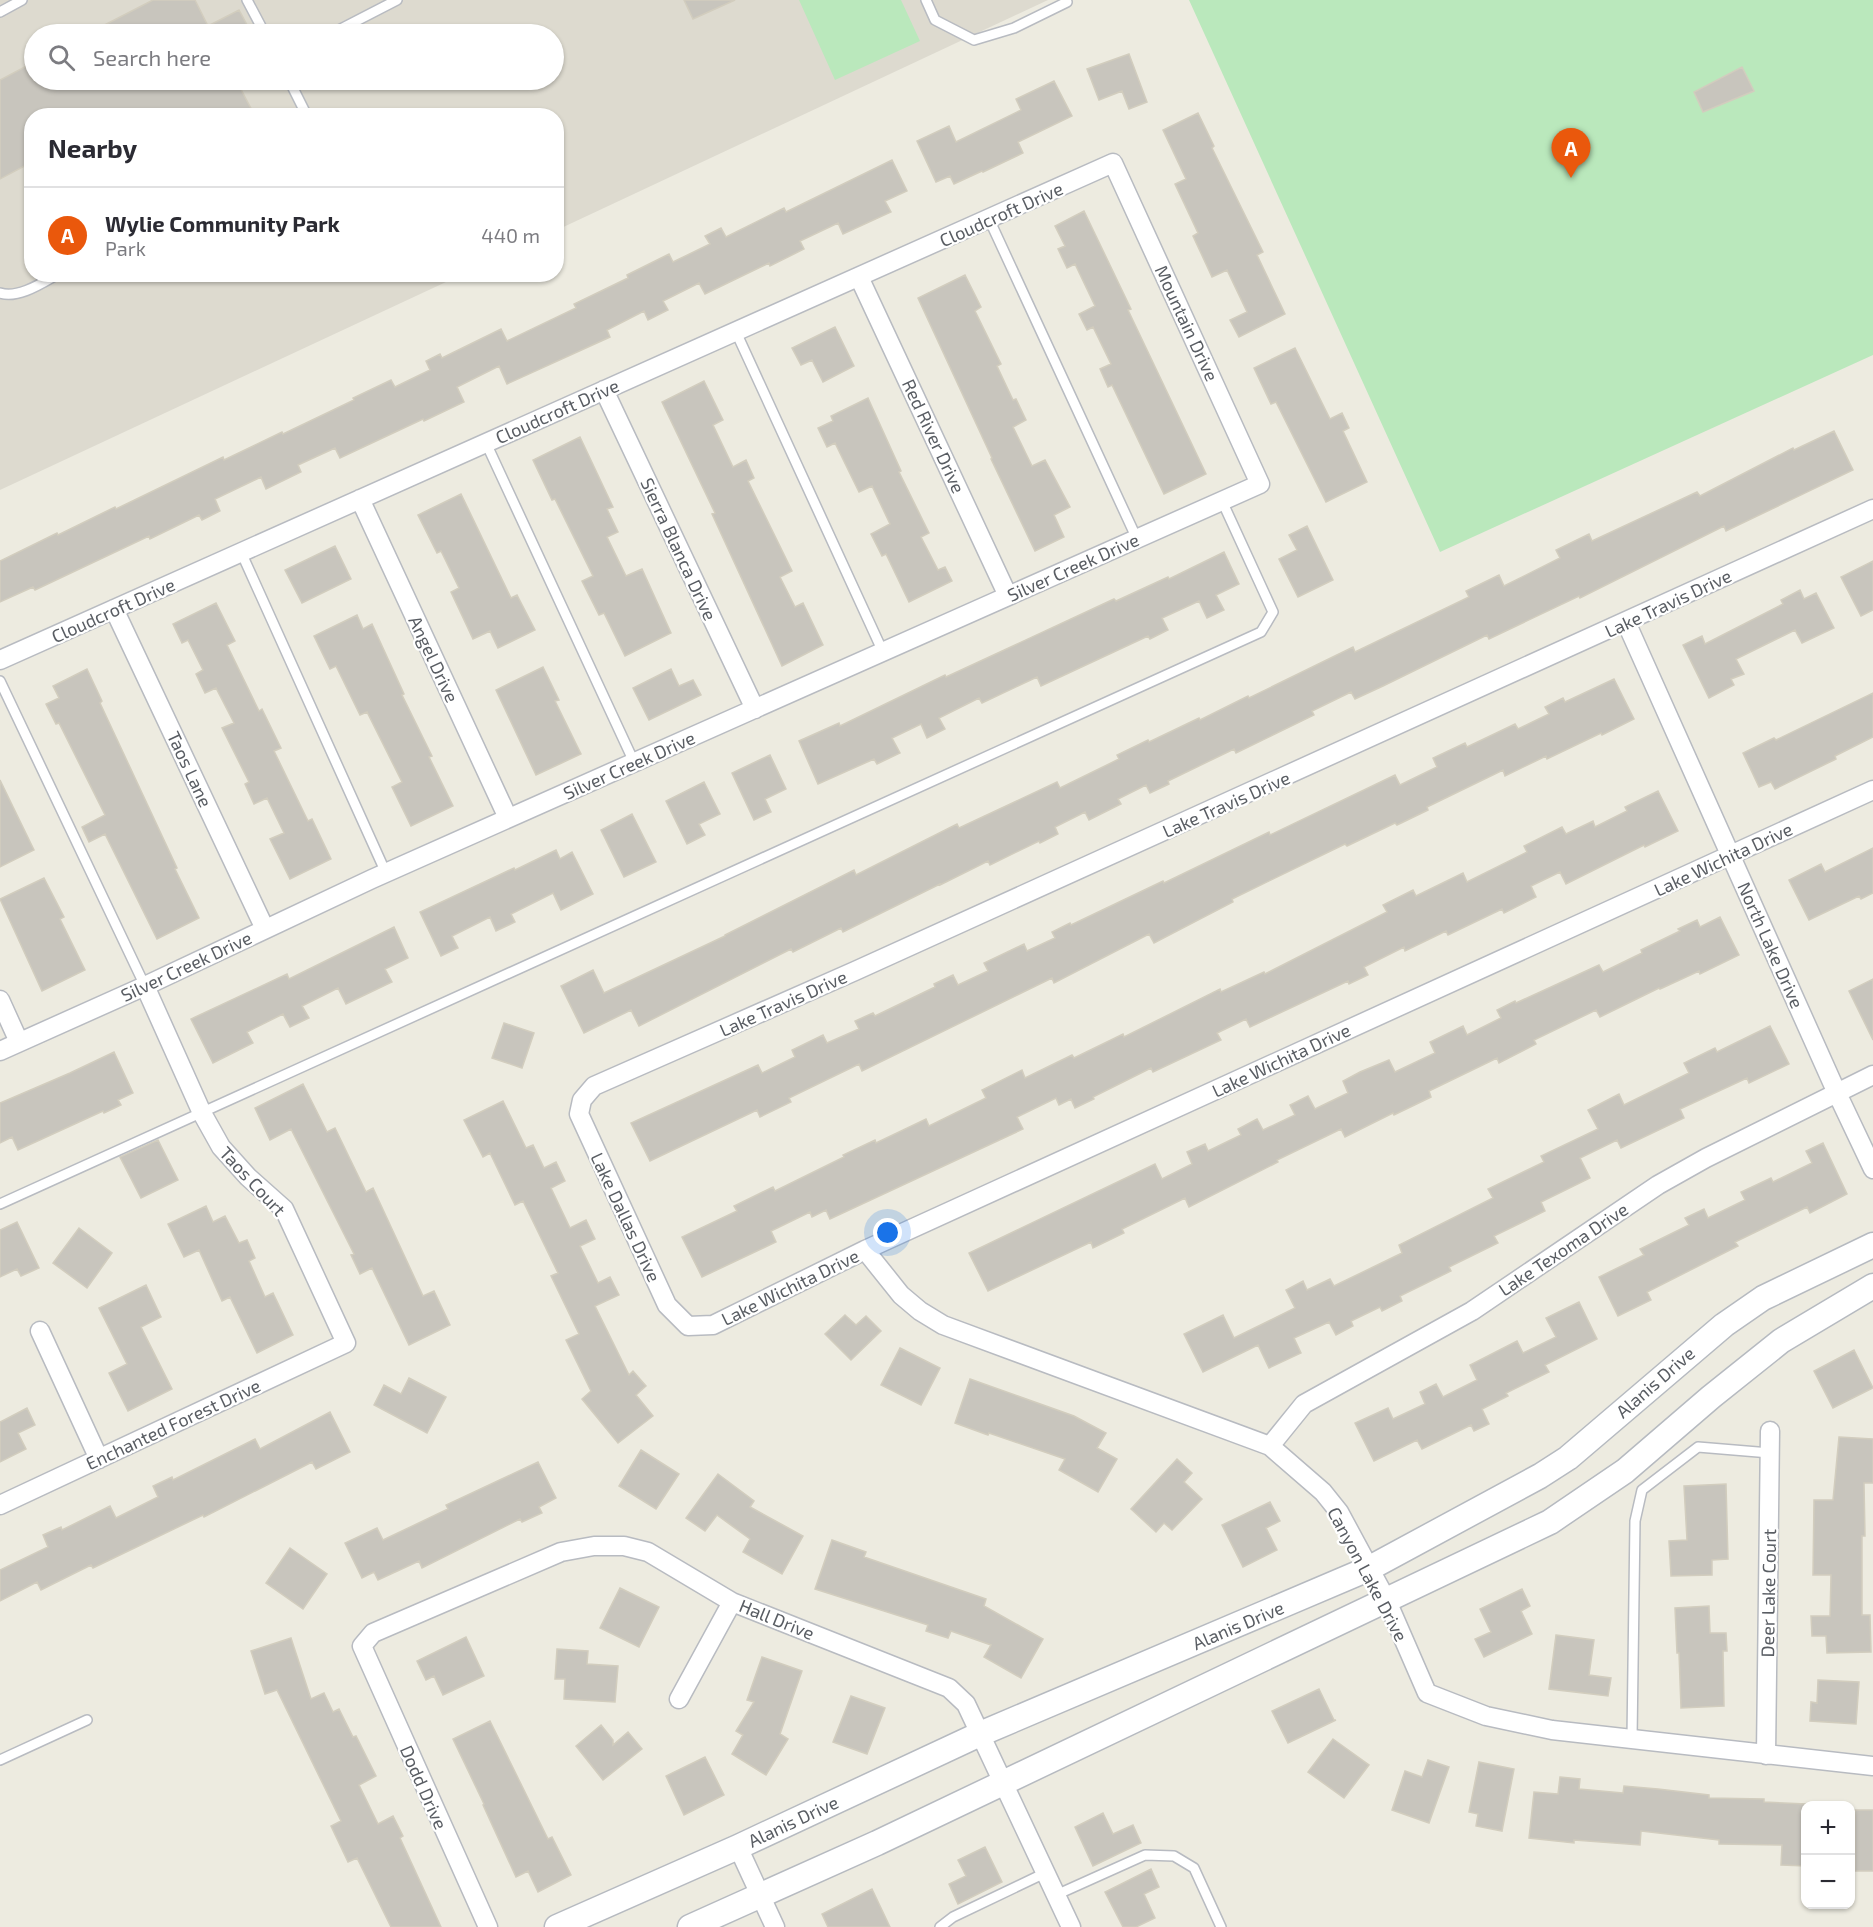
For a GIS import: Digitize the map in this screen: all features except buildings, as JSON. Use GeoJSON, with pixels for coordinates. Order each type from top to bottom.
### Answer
{"type":"FeatureCollection","features":[{"type":"Feature","properties":{"kind":"main road","name":"Alanis Drive"},"geometry":{"type":"LineString","coordinates":[[557,1927],[738,1847],[980,1734],[1368,1569],[1540,1476],[1568,1458],[1724,1325],[1763,1298],[1873,1245]]}},
{"type":"Feature","properties":{"kind":"main road"},"geometry":{"type":"LineString","coordinates":[[690,1927],[877,1843],[1550,1522],[1625,1472],[1711,1397],[1781,1341],[1873,1286]]}},
{"type":"Feature","properties":{"kind":"street","name":"Cloudcroft Drive"},"geometry":{"type":"LineString","coordinates":[[0,660],[1113,163]]}},
{"type":"Feature","properties":{"kind":"street","name":"Mountain Drive"},"geometry":{"type":"LineString","coordinates":[[1113,163],[1260,484]]}},
{"type":"Feature","properties":{"kind":"street","name":"Red River Drive"},"geometry":{"type":"LineString","coordinates":[[859,277],[1008,596]]}},
{"type":"Feature","properties":{"kind":"street","name":"Sierra Blanca Drive"},"geometry":{"type":"LineString","coordinates":[[604,390],[755,709]]}},
{"type":"Feature","properties":{"kind":"street","name":"Silver Creek Drive"},"geometry":{"type":"LineString","coordinates":[[0,1051],[508,818],[1260,484]]}},
{"type":"Feature","properties":{"kind":"street","name":"Angel Drive"},"geometry":{"type":"LineString","coordinates":[[360,499],[508,818]]}},
{"type":"Feature","properties":{"kind":"street","name":"Lake Travis Drive"},"geometry":{"type":"LineString","coordinates":[[582,1100],[594,1086],[855,971],[1873,509]]}},
{"type":"Feature","properties":{"kind":"street","name":"Taos Lane"},"geometry":{"type":"LineString","coordinates":[[114,609],[265,929]]}},
{"type":"Feature","properties":{"kind":"street","name":"North Lake Drive"},"geometry":{"type":"LineString","coordinates":[[1626,622],[1873,1169]]}},
{"type":"Feature","properties":{"kind":"street","name":"Lake Wichita Drive"},"geometry":{"type":"LineString","coordinates":[[688,1326],[713,1325],[865,1251],[1873,790]]}},
{"type":"Feature","properties":{"kind":"street","name":"Taos Court"},"geometry":{"type":"LineString","coordinates":[[145,986],[202,1113],[220,1147],[248,1177],[284,1209],[346,1343]]}},
{"type":"Feature","properties":{"kind":"street"},"geometry":{"type":"LineString","coordinates":[[0,1000],[19,1042]]}},
{"type":"Feature","properties":{"kind":"street","name":"Lake Texoma Drive"},"geometry":{"type":"LineString","coordinates":[[1270,1446],[1304,1404],[1472,1311],[1658,1185],[1706,1158],[1873,1074]]}},
{"type":"Feature","properties":{"kind":"street","name":"Lake Dallas Drive"},"geometry":{"type":"LineString","coordinates":[[582,1100],[579,1114],[583,1126],[667,1305],[688,1326]]}},
{"type":"Feature","properties":{"kind":"street","name":"Canyon Lake Drive"},"geometry":{"type":"LineString","coordinates":[[865,1251],[901,1295],[920,1311],[943,1325],[1270,1446],[1323,1492],[1339,1512],[1387,1601],[1427,1693],[1486,1716],[1552,1730],[1873,1766]]}},
{"type":"Feature","properties":{"kind":"street"},"geometry":{"type":"LineString","coordinates":[[40,1330],[99,1459]]}},
{"type":"Feature","properties":{"kind":"street","name":"Enchanted Forest Drive"},"geometry":{"type":"LineString","coordinates":[[0,1505],[346,1343]]}},
{"type":"Feature","properties":{"kind":"street","name":"Deer Lake Court"},"geometry":{"type":"LineString","coordinates":[[1766,1755],[1770,1431]]}},
{"type":"Feature","properties":{"kind":"street","name":"Hall Drive"},"geometry":{"type":"LineString","coordinates":[[362,1646],[373,1633],[561,1552],[594,1546],[624,1546],[648,1552],[732,1602],[949,1688],[966,1704],[1071,1927]]}},
{"type":"Feature","properties":{"kind":"street"},"geometry":{"type":"LineString","coordinates":[[679,1699],[732,1602]]}},
{"type":"Feature","properties":{"kind":"street","name":"Dodd Drive"},"geometry":{"type":"LineString","coordinates":[[362,1646],[488,1927]]}},
{"type":"Feature","properties":{"kind":"street"},"geometry":{"type":"LineString","coordinates":[[738,1847],[775,1927]]}},
{"type":"Feature","properties":{"kind":"lane"},"geometry":{"type":"LineString","coordinates":[[0,12],[22,0]]}},
{"type":"Feature","properties":{"kind":"lane"},"geometry":{"type":"LineString","coordinates":[[248,0],[260,24]]}},
{"type":"Feature","properties":{"kind":"lane"},"geometry":{"type":"LineString","coordinates":[[350,24],[397,0]]}},
{"type":"Feature","properties":{"kind":"lane"},"geometry":{"type":"LineString","coordinates":[[926,0],[935,20],[974,40],[1014,28],[1067,2],[1066,0]]}},
{"type":"Feature","properties":{"kind":"lane"},"geometry":{"type":"LineString","coordinates":[[294,90],[304,108]]}},
{"type":"Feature","properties":{"kind":"lane"},"geometry":{"type":"LineString","coordinates":[[989,219],[1137,539]]}},
{"type":"Feature","properties":{"kind":"lane"},"geometry":{"type":"LineString","coordinates":[[0,293],[7,295],[32,288],[43,282]]}},
{"type":"Feature","properties":{"kind":"lane"},"geometry":{"type":"LineString","coordinates":[[736,332],[883,652]]}},
{"type":"Feature","properties":{"kind":"lane"},"geometry":{"type":"LineString","coordinates":[[486,443],[634,762]]}},
{"type":"Feature","properties":{"kind":"lane"},"geometry":{"type":"LineString","coordinates":[[0,1204],[1261,632],[1273,612],[1222,501]]}},
{"type":"Feature","properties":{"kind":"lane"},"geometry":{"type":"LineString","coordinates":[[241,552],[386,873]]}},
{"type":"Feature","properties":{"kind":"lane"},"geometry":{"type":"LineString","coordinates":[[0,681],[145,986]]}},
{"type":"Feature","properties":{"kind":"lane"},"geometry":{"type":"LineString","coordinates":[[1632,1739],[1635,1521],[1642,1490],[1698,1447],[1770,1453]]}},
{"type":"Feature","properties":{"kind":"lane"},"geometry":{"type":"LineString","coordinates":[[0,1760],[87,1720]]}},
{"type":"Feature","properties":{"kind":"lane"},"geometry":{"type":"LineString","coordinates":[[1056,1895],[1145,1855],[1174,1856],[1194,1868],[1221,1927]]}},
{"type":"Feature","properties":{"kind":"lane"},"geometry":{"type":"LineString","coordinates":[[940,1927],[953,1917],[1045,1873]]}},
{"type":"Feature","properties":{"kind":"shaded area"},"geometry":{"type":"Polygon","coordinates":[[[0,0],[1048,0],[564,227],[564,108],[24,108],[24,282],[446,282],[0,490],[0,0]]]}},
{"type":"Feature","properties":{"kind":"green space"},"geometry":{"type":"Polygon","coordinates":[[[799,0],[901,0],[920,41],[835,80],[799,0]]]}},
{"type":"Feature","properties":{"kind":"green space"},"geometry":{"type":"Polygon","coordinates":[[[1189,0],[1873,0],[1873,355],[1440,552],[1189,0]]]}},
{"type":"Feature","properties":{"kind":"place","name":"Wylie Community Park"},"geometry":{"type":"Point","coordinates":[1571,178]}}]}
